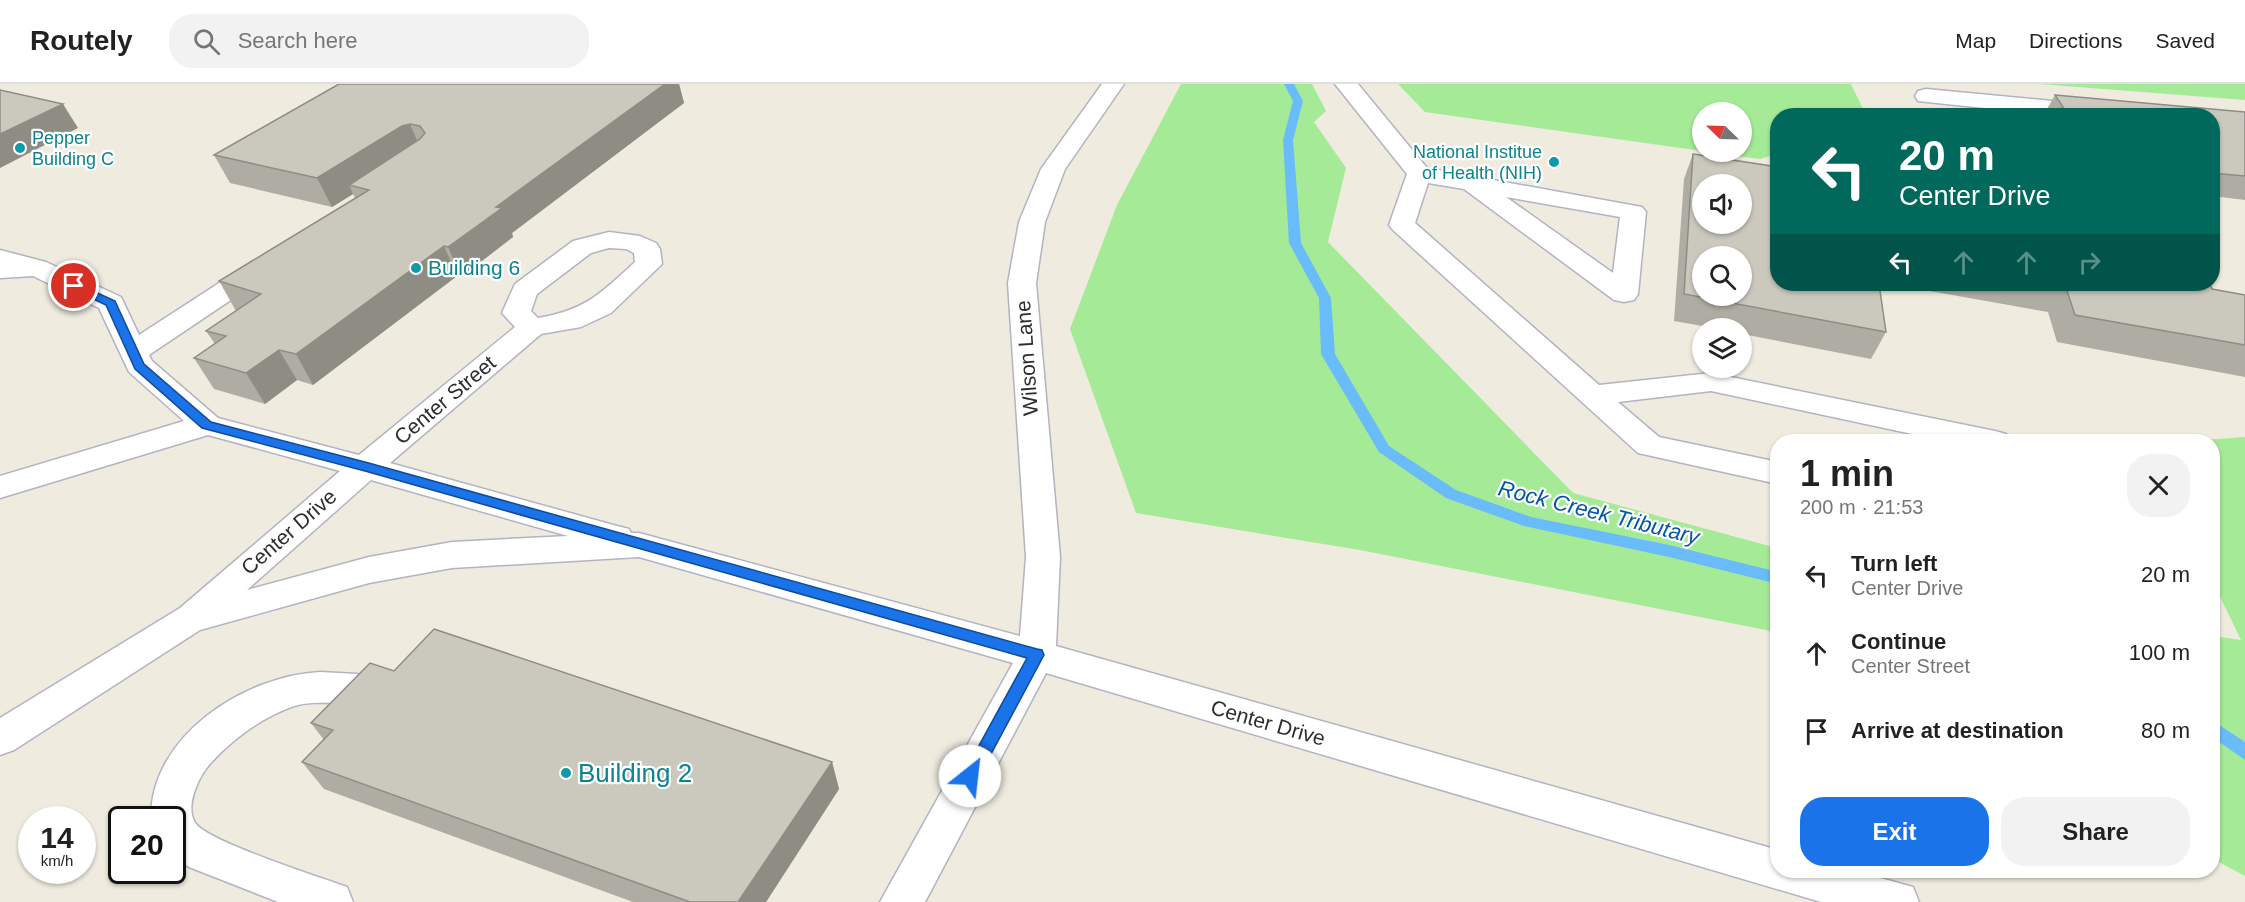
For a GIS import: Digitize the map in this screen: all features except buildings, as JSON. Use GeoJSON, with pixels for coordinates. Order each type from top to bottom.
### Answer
{"type":"FeatureCollection","features":[{"type":"Feature","properties":{"kind":"street","name":"Wilson Lane"},"geometry":{"type":"LineString","coordinates":[[1037,655],[1043,557],[1022,283],[1032,222],[1053,169],[1113,84]]}},
{"type":"Feature","properties":{"kind":"street"},"geometry":{"type":"LineString","coordinates":[[1346,84],[1419,174],[1471,183],[1633,212],[1624,294],[1471,183]]}},
{"type":"Feature","properties":{"kind":"street"},"geometry":{"type":"LineString","coordinates":[[1926,96],[2053,108]]}},
{"type":"Feature","properties":{"kind":"street"},"geometry":{"type":"LineString","coordinates":[[1419,174],[1402,225],[1649,446],[1770,471]]}},
{"type":"Feature","properties":{"kind":"street"},"geometry":{"type":"LineString","coordinates":[[133,352],[283,253]]}},
{"type":"Feature","properties":{"kind":"street"},"geometry":{"type":"LineString","coordinates":[[0,258],[37,268],[111,303],[139,366],[207,425],[365,466]]}},
{"type":"Feature","properties":{"kind":"street"},"geometry":{"type":"LineString","coordinates":[[0,270],[37,268]]}},
{"type":"Feature","properties":{"kind":"street","name":"Center Street"},"geometry":{"type":"LineString","coordinates":[[365,466],[532,327]]}},
{"type":"Feature","properties":{"kind":"street"},"geometry":{"type":"LineString","coordinates":[[1592,395],[1711,382],[1961,434]]}},
{"type":"Feature","properties":{"kind":"street"},"geometry":{"type":"LineString","coordinates":[[0,487],[207,425]]}},
{"type":"Feature","properties":{"kind":"street","name":"Center Drive"},"geometry":{"type":"LineString","coordinates":[[0,738],[189,619],[365,466],[639,545],[1037,655],[1798,889],[1898,902]]}},
{"type":"Feature","properties":{"kind":"street","name":"Center Drive"},"geometry":{"type":"LineString","coordinates":[[189,619],[369,570],[452,555],[639,545]]}},
{"type":"Feature","properties":{"kind":"street"},"geometry":{"type":"LineString","coordinates":[[902,902],[1037,655]]}},
{"type":"Feature","properties":{"kind":"street"},"geometry":{"type":"LineString","coordinates":[[172,806],[172,794],[184,768],[205,741],[233,719],[265,701],[298,689],[329,686],[357,689]]}},
{"type":"Feature","properties":{"kind":"street"},"geometry":{"type":"LineString","coordinates":[[186,841],[204,852],[331,902]]}},
{"type":"Feature","properties":{"kind":"green space"},"geometry":{"type":"Polygon","coordinates":[[[1181,84],[1312,84],[1326,111],[1314,122],[1346,168],[1328,242],[1573,493],[1770,546],[1770,632],[1360,550],[1136,513],[1070,329],[1117,205],[1181,84]]]}},
{"type":"Feature","properties":{"kind":"green space"},"geometry":{"type":"Polygon","coordinates":[[[1398,84],[1851,84],[1863,108],[1770,108],[1770,156],[1760,159],[1752,158],[1752,102],[1692,102],[1692,150],[1425,112],[1398,84]]]}},
{"type":"Feature","properties":{"kind":"green space"},"geometry":{"type":"Polygon","coordinates":[[[2039,84],[2245,84],[2245,100],[2039,84]]]}},
{"type":"Feature","properties":{"kind":"green space"},"geometry":{"type":"Polygon","coordinates":[[[2245,437],[2245,876],[2220,863],[2220,637],[2241,640],[2220,596],[2220,439],[2245,437]]]}},
{"type":"Feature","properties":{"kind":"waterway","name":"Rock Creek Tributary"},"geometry":{"type":"LineString","coordinates":[[1289,84],[1298,101],[1288,140],[1295,243],[1325,298],[1328,354],[1384,449],[1451,494],[1529,522],[1669,551],[1770,576]]}},
{"type":"Feature","properties":{"kind":"waterway","name":"Rock Creek Tributary"},"geometry":{"type":"LineString","coordinates":[[2220,733],[2245,752]]}},
{"type":"Feature","properties":{"kind":"place","name":"Pepper Building C"},"geometry":{"type":"Point","coordinates":[20,148]}},
{"type":"Feature","properties":{"kind":"place","name":"National Institue of Health (NIH)"},"geometry":{"type":"Point","coordinates":[1554,162]}},
{"type":"Feature","properties":{"kind":"place","name":"Building 6"},"geometry":{"type":"Point","coordinates":[416,268]}},
{"type":"Feature","properties":{"kind":"place","name":"Building 2"},"geometry":{"type":"Point","coordinates":[566,773]}},
{"type":"Feature","properties":{"kind":"route"},"geometry":{"type":"LineString","coordinates":[[74,286],[111,303],[139,366],[207,425],[365,466],[639,545],[1037,655],[970,776]]}}]}
